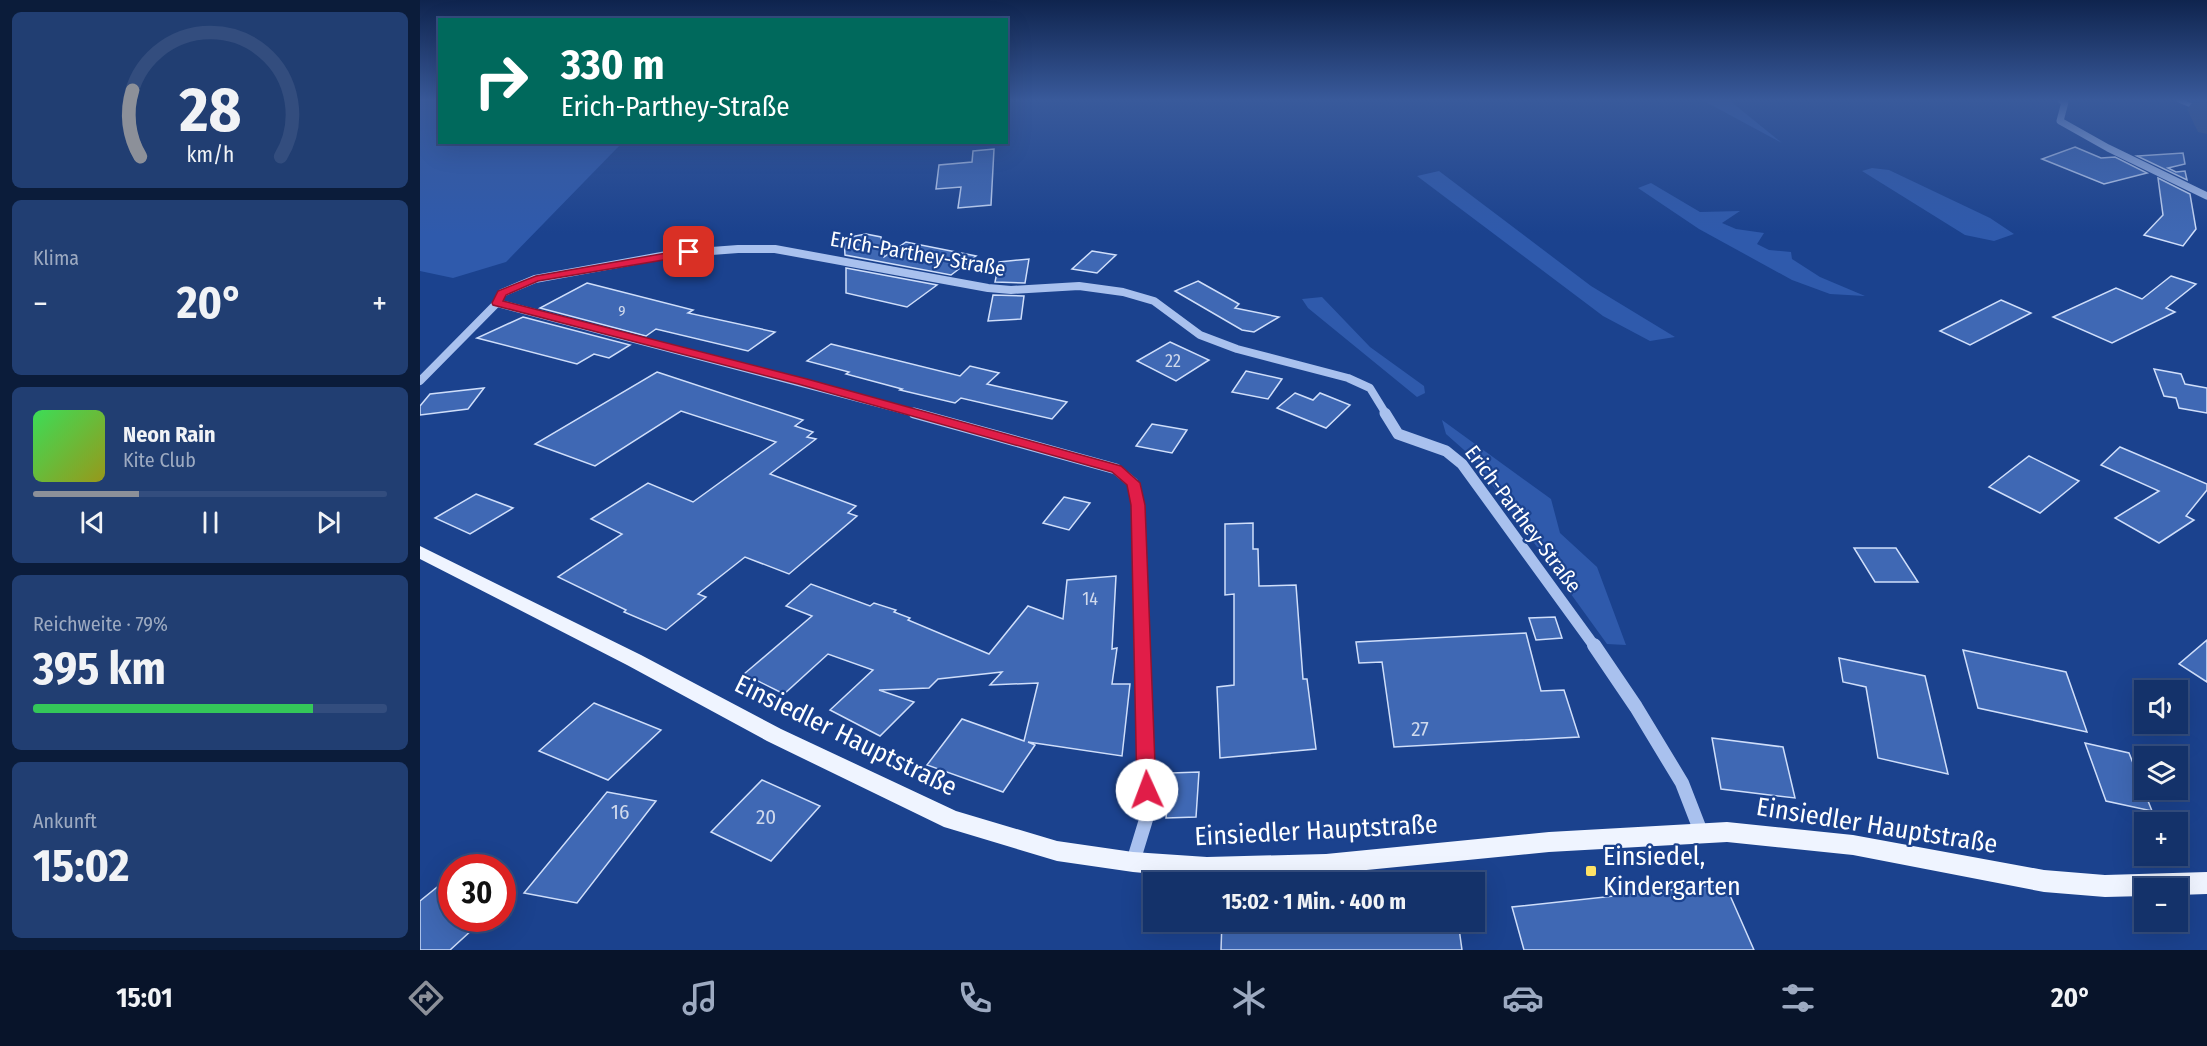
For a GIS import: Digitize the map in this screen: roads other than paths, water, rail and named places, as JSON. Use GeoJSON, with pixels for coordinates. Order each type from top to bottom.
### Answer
{"type":"FeatureCollection","features":[{"type":"Feature","properties":{"kind":"main road","name":"Einsiedler Hauptstraße"},"geometry":{"type":"LineString","coordinates":[[420,552],[634,660],[774,735],[952,820],[1057,851],[1134,862],[1207,868],[1326,864],[1493,847],[1727,832],[1853,845],[2044,881],[2105,886],[2207,883]]}},
{"type":"Feature","properties":{"kind":"street"},"geometry":{"type":"LineString","coordinates":[[2101,144],[2207,196]]}},
{"type":"Feature","properties":{"kind":"street","name":"Erich-Parthey-Straße"},"geometry":{"type":"LineString","coordinates":[[420,381],[497,303],[502,293],[536,279],[672,254],[775,249],[988,288],[1011,290],[1079,286],[1123,292],[1154,301],[1200,335],[1237,349],[1348,378],[1370,388],[1398,434],[1446,450],[1462,464],[1636,707],[1682,783],[1701,832]]}},
{"type":"Feature","properties":{"kind":"street"},"geometry":{"type":"LineString","coordinates":[[497,303],[802,382],[1116,469],[1133,483],[1138,505],[1148,813],[1134,862]]}},
{"type":"Feature","properties":{"kind":"place","name":"Einsiedel, Kindergarten"},"geometry":{"type":"Point","coordinates":[1591,871]}}]}
